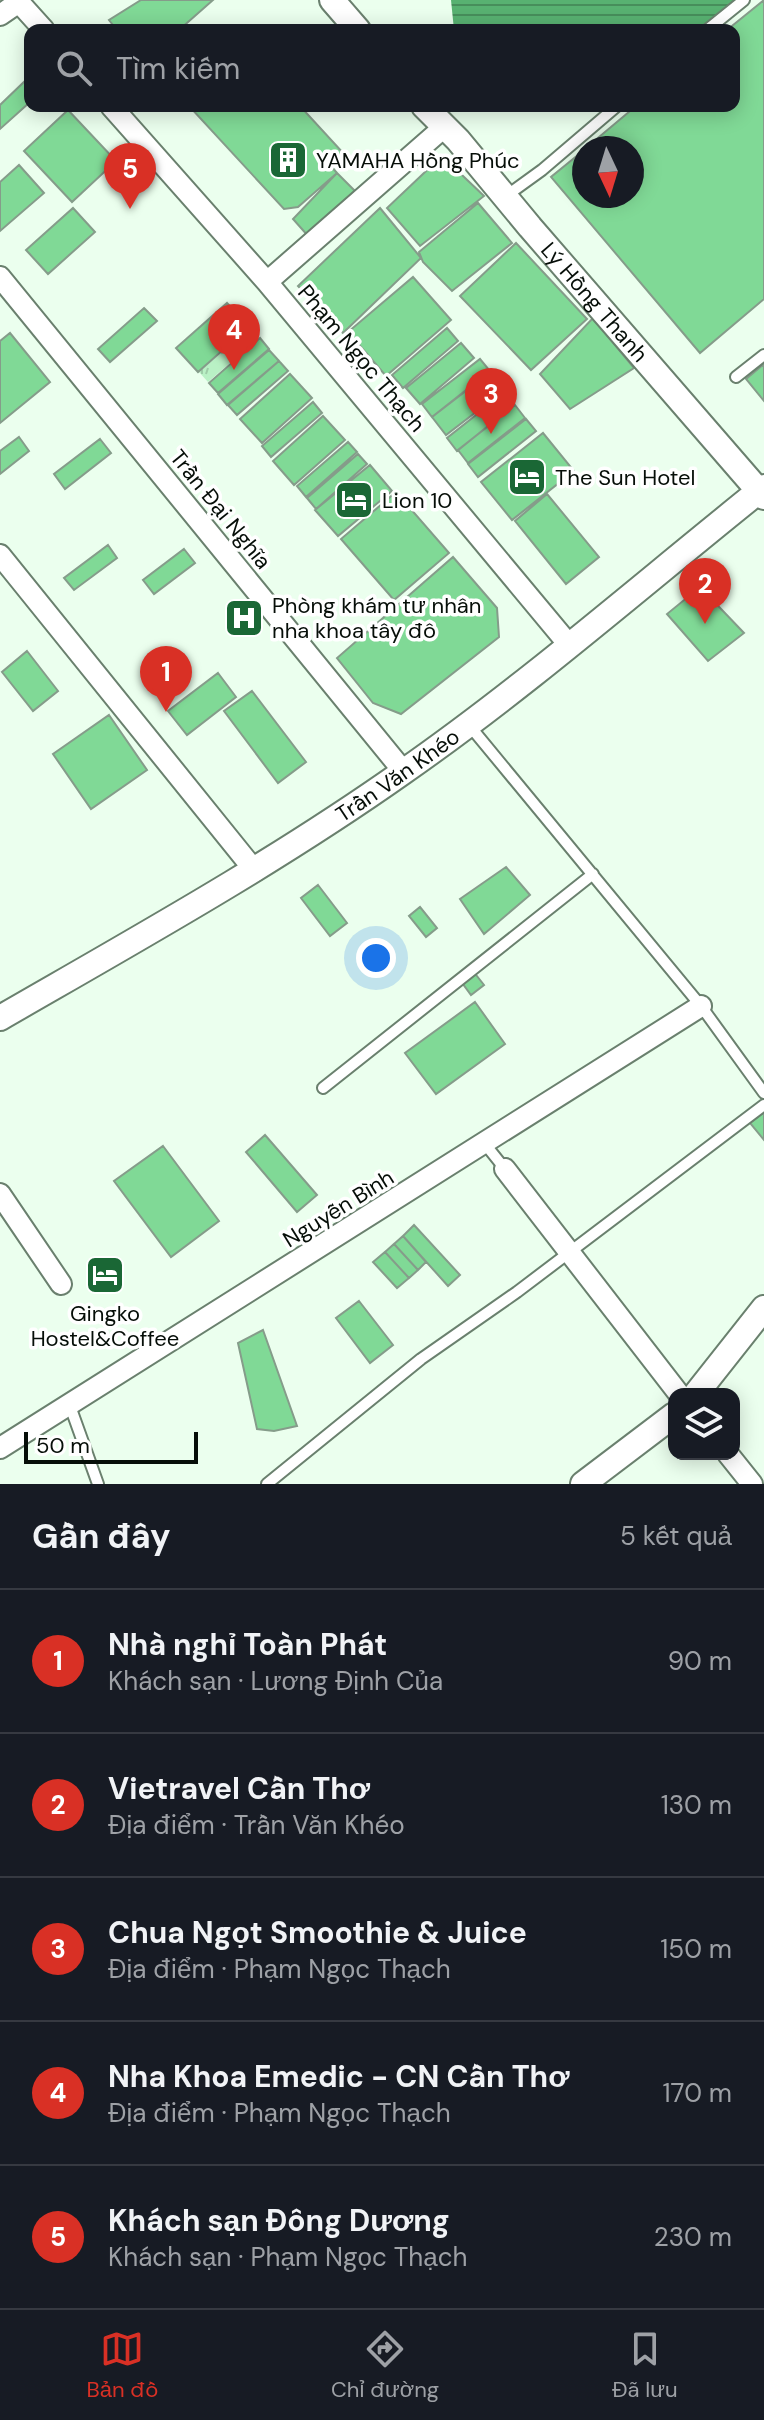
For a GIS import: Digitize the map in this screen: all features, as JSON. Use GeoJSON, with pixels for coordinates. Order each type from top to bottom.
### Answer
{"type":"FeatureCollection","features":[{"type":"Feature","properties":{"kind":"street"},"geometry":{"type":"LineString","coordinates":[[332,0],[353,24]]}},
{"type":"Feature","properties":{"kind":"street"},"geometry":{"type":"LineString","coordinates":[[0,15],[18,1],[39,24]]}},
{"type":"Feature","properties":{"kind":"street","name":"Phạm Ngọc Thạch"},"geometry":{"type":"LineString","coordinates":[[116,112],[267,282],[570,646]]}},
{"type":"Feature","properties":{"kind":"street","name":"Lý Hồng Thanh"},"geometry":{"type":"LineString","coordinates":[[429,112],[458,140],[504,197],[762,491]]}},
{"type":"Feature","properties":{"kind":"street"},"geometry":{"type":"LineString","coordinates":[[267,282],[443,128]]}},
{"type":"Feature","properties":{"kind":"street","name":"Trần Đại Nghĩa"},"geometry":{"type":"LineString","coordinates":[[0,277],[404,772]]}},
{"type":"Feature","properties":{"kind":"street","name":"Trần Văn Khéo"},"geometry":{"type":"LineString","coordinates":[[0,1018],[255,871],[404,772],[570,646],[762,491]]}},
{"type":"Feature","properties":{"kind":"street"},"geometry":{"type":"LineString","coordinates":[[0,555],[255,871]]}},
{"type":"Feature","properties":{"kind":"street","name":"Nguyễn Bình"},"geometry":{"type":"LineString","coordinates":[[0,1448],[701,1006]]}},
{"type":"Feature","properties":{"kind":"street"},"geometry":{"type":"LineString","coordinates":[[505,1169],[674,1388]]}},
{"type":"Feature","properties":{"kind":"street"},"geometry":{"type":"LineString","coordinates":[[0,1194],[61,1284]]}},
{"type":"Feature","properties":{"kind":"street"},"geometry":{"type":"LineString","coordinates":[[701,1388],[764,1308]]}},
{"type":"Feature","properties":{"kind":"street"},"geometry":{"type":"LineString","coordinates":[[583,1484],[668,1420]]}},
{"type":"Feature","properties":{"kind":"street"},"geometry":{"type":"LineString","coordinates":[[733,1460],[752,1484]]}},
{"type":"Feature","properties":{"kind":"lane"},"geometry":{"type":"LineString","coordinates":[[714,24],[744,0]]}},
{"type":"Feature","properties":{"kind":"lane"},"geometry":{"type":"LineString","coordinates":[[504,197],[542,170],[610,112]]}},
{"type":"Feature","properties":{"kind":"lane"},"geometry":{"type":"LineString","coordinates":[[736,377],[764,355]]}},
{"type":"Feature","properties":{"kind":"lane"},"geometry":{"type":"LineString","coordinates":[[468,724],[701,1006],[764,1093]]}},
{"type":"Feature","properties":{"kind":"lane"},"geometry":{"type":"LineString","coordinates":[[323,1088],[593,874]]}},
{"type":"Feature","properties":{"kind":"lane"},"geometry":{"type":"LineString","coordinates":[[267,1484],[421,1359],[569,1253],[764,1105]]}},
{"type":"Feature","properties":{"kind":"lane"},"geometry":{"type":"LineString","coordinates":[[485,1144],[505,1169]]}},
{"type":"Feature","properties":{"kind":"lane"},"geometry":{"type":"LineString","coordinates":[[70,1406],[98,1484]]}},
{"type":"Feature","properties":{"kind":"green space"},"geometry":{"type":"Polygon","coordinates":[[[250,328],[259,338],[208,382],[199,372],[250,328]]]}},
{"type":"Feature","properties":{"kind":"shaded area"},"geometry":{"type":"Polygon","coordinates":[[[451,0],[736,0],[707,24],[453,24],[451,0]]]}},
{"type":"Feature","properties":{"kind":"building"},"geometry":{"type":"Polygon","coordinates":[[[141,0],[213,0],[186,24],[112,24],[109,20],[141,0]]]}},
{"type":"Feature","properties":{"kind":"building"},"geometry":{"type":"Polygon","coordinates":[[[764,0],[764,299],[700,353],[577,208],[644,208],[644,136],[600,136],[629,112],[740,112],[740,24],[734,24],[764,0]]]}},
{"type":"Feature","properties":{"kind":"building"},"geometry":{"type":"Polygon","coordinates":[[[24,82],[24,107],[0,129],[0,105],[24,82]]]}},
{"type":"Feature","properties":{"kind":"building"},"geometry":{"type":"Polygon","coordinates":[[[66,112],[70,112],[116,161],[72,202],[24,151],[66,112]]]}},
{"type":"Feature","properties":{"kind":"building","name":"YAMAHA Hồng Phúc"},"geometry":{"type":"Polygon","coordinates":[[[195,112],[306,112],[344,154],[331,166],[337,173],[298,207],[284,209],[195,112]]]}},
{"type":"Feature","properties":{"kind":"building"},"geometry":{"type":"Polygon","coordinates":[[[442,156],[484,196],[420,246],[387,208],[442,156]]]}},
{"type":"Feature","properties":{"kind":"building"},"geometry":{"type":"Polygon","coordinates":[[[572,160],[572,202],[551,177],[572,160]]]}},
{"type":"Feature","properties":{"kind":"building"},"geometry":{"type":"Polygon","coordinates":[[[19,165],[44,193],[0,231],[0,182],[19,165]]]}},
{"type":"Feature","properties":{"kind":"building"},"geometry":{"type":"Polygon","coordinates":[[[337,173],[357,193],[309,237],[293,219],[337,173]]]}},
{"type":"Feature","properties":{"kind":"building"},"geometry":{"type":"Polygon","coordinates":[[[478,203],[512,243],[452,291],[423,262],[419,252],[478,203]]]}},
{"type":"Feature","properties":{"kind":"building"},"geometry":{"type":"Polygon","coordinates":[[[73,208],[95,232],[48,274],[26,250],[73,208]]]}},
{"type":"Feature","properties":{"kind":"building"},"geometry":{"type":"Polygon","coordinates":[[[380,208],[421,258],[343,333],[298,286],[380,208]]]}},
{"type":"Feature","properties":{"kind":"building"},"geometry":{"type":"Polygon","coordinates":[[[516,243],[587,319],[531,370],[460,296],[516,243]]]}},
{"type":"Feature","properties":{"kind":"building"},"geometry":{"type":"Polygon","coordinates":[[[413,277],[451,320],[386,376],[348,332],[413,277]]]}},
{"type":"Feature","properties":{"kind":"building"},"geometry":{"type":"Polygon","coordinates":[[[227,303],[249,327],[198,372],[176,348],[227,303]]]}},
{"type":"Feature","properties":{"kind":"building"},"geometry":{"type":"Polygon","coordinates":[[[144,308],[157,321],[110,362],[98,349],[144,308]]]}},
{"type":"Feature","properties":{"kind":"building"},"geometry":{"type":"Polygon","coordinates":[[[593,318],[634,368],[570,409],[540,374],[593,318]]]}},
{"type":"Feature","properties":{"kind":"building"},"geometry":{"type":"Polygon","coordinates":[[[447,328],[458,341],[403,388],[392,375],[447,328]]]}},
{"type":"Feature","properties":{"kind":"building"},"geometry":{"type":"Polygon","coordinates":[[[10,333],[50,382],[0,423],[0,341],[10,333]]]}},
{"type":"Feature","properties":{"kind":"building"},"geometry":{"type":"Polygon","coordinates":[[[260,338],[269,349],[218,393],[209,383],[260,338]]]}},
{"type":"Feature","properties":{"kind":"building"},"geometry":{"type":"Polygon","coordinates":[[[461,343],[474,358],[420,404],[406,388],[461,343]]]}},
{"type":"Feature","properties":{"kind":"building"},"geometry":{"type":"Polygon","coordinates":[[[269,350],[279,361],[227,405],[218,394],[269,350]]]}},
{"type":"Feature","properties":{"kind":"building"},"geometry":{"type":"Polygon","coordinates":[[[480,359],[490,371],[432,417],[422,404],[480,359]]]}},
{"type":"Feature","properties":{"kind":"building"},"geometry":{"type":"Polygon","coordinates":[[[279,361],[288,371],[237,415],[228,405],[279,361]]]}},
{"type":"Feature","properties":{"kind":"building"},"geometry":{"type":"Polygon","coordinates":[[[764,364],[764,401],[746,379],[764,364]]]}},
{"type":"Feature","properties":{"kind":"building"},"geometry":{"type":"Polygon","coordinates":[[[290,374],[312,398],[262,443],[240,419],[290,374]]]}},
{"type":"Feature","properties":{"kind":"building"},"geometry":{"type":"Polygon","coordinates":[[[488,374],[502,392],[446,435],[432,417],[488,374]]]}},
{"type":"Feature","properties":{"kind":"building"},"geometry":{"type":"Polygon","coordinates":[[[504,393],[514,405],[457,451],[447,438],[504,393]]]}},
{"type":"Feature","properties":{"kind":"building"},"geometry":{"type":"Polygon","coordinates":[[[313,402],[322,413],[271,457],[262,446],[313,402]]]}},
{"type":"Feature","properties":{"kind":"building"},"geometry":{"type":"Polygon","coordinates":[[[515,405],[525,418],[468,463],[458,450],[515,405]]]}},
{"type":"Feature","properties":{"kind":"building"},"geometry":{"type":"Polygon","coordinates":[[[323,416],[345,440],[294,485],[273,461],[323,416]]]}},
{"type":"Feature","properties":{"kind":"building"},"geometry":{"type":"Polygon","coordinates":[[[526,419],[536,431],[478,477],[468,464],[526,419]]]}},
{"type":"Feature","properties":{"kind":"building","name":"The Sun Hotel"},"geometry":{"type":"Polygon","coordinates":[[[543,433],[574,471],[512,520],[481,482],[543,433]]]}},
{"type":"Feature","properties":{"kind":"building"},"geometry":{"type":"Polygon","coordinates":[[[19,437],[29,451],[0,474],[0,451],[19,437]]]}},
{"type":"Feature","properties":{"kind":"building"},"geometry":{"type":"Polygon","coordinates":[[[100,439],[111,453],[65,489],[54,474],[100,439]]]}},
{"type":"Feature","properties":{"kind":"building"},"geometry":{"type":"Polygon","coordinates":[[[348,442],[357,452],[306,497],[297,486],[348,442]]]}},
{"type":"Feature","properties":{"kind":"building"},"geometry":{"type":"Polygon","coordinates":[[[358,454],[367,464],[316,509],[307,498],[358,454]]]}},
{"type":"Feature","properties":{"kind":"building","name":"Lion 10"},"geometry":{"type":"Polygon","coordinates":[[[370,465],[392,491],[338,536],[315,510],[370,465]]]}},
{"type":"Feature","properties":{"kind":"building"},"geometry":{"type":"Polygon","coordinates":[[[396,492],[449,553],[394,600],[341,539],[396,492]]]}},
{"type":"Feature","properties":{"kind":"building"},"geometry":{"type":"Polygon","coordinates":[[[547,494],[599,557],[566,584],[515,521],[547,494]]]}},
{"type":"Feature","properties":{"kind":"building"},"geometry":{"type":"Polygon","coordinates":[[[108,545],[117,558],[74,590],[64,578],[108,545]]]}},
{"type":"Feature","properties":{"kind":"building"},"geometry":{"type":"Polygon","coordinates":[[[184,549],[195,563],[154,594],[143,580],[184,549]]]}},
{"type":"Feature","properties":{"kind":"building"},"geometry":{"type":"Polygon","coordinates":[[[453,557],[497,608],[499,637],[401,714],[373,703],[337,658],[453,557]]]}},
{"type":"Feature","properties":{"kind":"building"},"geometry":{"type":"Polygon","coordinates":[[[700,587],[744,633],[708,661],[667,614],[700,587]]]}},
{"type":"Feature","properties":{"kind":"building"},"geometry":{"type":"Polygon","coordinates":[[[27,651],[58,691],[33,711],[2,672],[27,651]]]}},
{"type":"Feature","properties":{"kind":"building"},"geometry":{"type":"Polygon","coordinates":[[[218,673],[236,697],[187,735],[168,711],[218,673]]]}},
{"type":"Feature","properties":{"kind":"building"},"geometry":{"type":"Polygon","coordinates":[[[252,691],[306,762],[278,783],[224,711],[252,691]]]}},
{"type":"Feature","properties":{"kind":"building"},"geometry":{"type":"Polygon","coordinates":[[[109,715],[147,770],[91,809],[53,754],[109,715]]]}},
{"type":"Feature","properties":{"kind":"building"},"geometry":{"type":"Polygon","coordinates":[[[506,867],[530,895],[484,934],[460,899],[506,867]]]}},
{"type":"Feature","properties":{"kind":"building"},"geometry":{"type":"Polygon","coordinates":[[[318,885],[347,923],[330,936],[301,898],[318,885]]]}},
{"type":"Feature","properties":{"kind":"building"},"geometry":{"type":"Polygon","coordinates":[[[420,907],[437,928],[426,937],[409,916],[420,907]]]}},
{"type":"Feature","properties":{"kind":"building"},"geometry":{"type":"Polygon","coordinates":[[[473,971],[484,985],[471,995],[460,980],[473,971]]]}},
{"type":"Feature","properties":{"kind":"building"},"geometry":{"type":"Polygon","coordinates":[[[475,1002],[505,1044],[436,1094],[405,1053],[475,1002]]]}},
{"type":"Feature","properties":{"kind":"building"},"geometry":{"type":"Polygon","coordinates":[[[764,1112],[764,1140],[750,1123],[764,1112]]]}},
{"type":"Feature","properties":{"kind":"building"},"geometry":{"type":"Polygon","coordinates":[[[265,1135],[317,1195],[297,1212],[246,1152],[265,1135]]]}},
{"type":"Feature","properties":{"kind":"building"},"geometry":{"type":"Polygon","coordinates":[[[163,1146],[219,1221],[171,1257],[114,1181],[163,1146]]]}},
{"type":"Feature","properties":{"kind":"building"},"geometry":{"type":"Polygon","coordinates":[[[414,1225],[460,1275],[448,1286],[403,1236],[414,1225]]]}},
{"type":"Feature","properties":{"kind":"building"},"geometry":{"type":"Polygon","coordinates":[[[403,1236],[426,1262],[418,1270],[394,1244],[403,1236]]]}},
{"type":"Feature","properties":{"kind":"building"},"geometry":{"type":"Polygon","coordinates":[[[394,1244],[418,1270],[409,1278],[385,1252],[394,1244]]]}},
{"type":"Feature","properties":{"kind":"building"},"geometry":{"type":"Polygon","coordinates":[[[385,1252],[409,1278],[397,1288],[373,1262],[385,1252]]]}},
{"type":"Feature","properties":{"kind":"building"},"geometry":{"type":"Polygon","coordinates":[[[359,1301],[393,1345],[370,1363],[336,1318],[359,1301]]]}},
{"type":"Feature","properties":{"kind":"building"},"geometry":{"type":"Polygon","coordinates":[[[263,1330],[297,1426],[274,1431],[257,1429],[238,1343],[263,1330]]]}},
{"type":"Feature","properties":{"kind":"place","name":"YAMAHA Hồng Phúc"},"geometry":{"type":"Point","coordinates":[288,160]}},
{"type":"Feature","properties":{"kind":"place","name":"Khách sạn Đông Dương"},"geometry":{"type":"Point","coordinates":[130,209]}},
{"type":"Feature","properties":{"kind":"place","name":"Nha Khoa Emedic - CN Cần Thơ"},"geometry":{"type":"Point","coordinates":[234,370]}},
{"type":"Feature","properties":{"kind":"place","name":"Chua Ngọt Smoothie & Juice"},"geometry":{"type":"Point","coordinates":[491,434]}},
{"type":"Feature","properties":{"kind":"place","name":"The Sun Hotel"},"geometry":{"type":"Point","coordinates":[527,477]}},
{"type":"Feature","properties":{"kind":"place","name":"Lion 10"},"geometry":{"type":"Point","coordinates":[354,500]}},
{"type":"Feature","properties":{"kind":"place","name":"Phòng khám tư nhân nha khoa tây đô"},"geometry":{"type":"Point","coordinates":[244,618]}},
{"type":"Feature","properties":{"kind":"place","name":"Vietravel Cần Thơ"},"geometry":{"type":"Point","coordinates":[705,624]}},
{"type":"Feature","properties":{"kind":"place","name":"Nhà nghỉ Toàn Phát"},"geometry":{"type":"Point","coordinates":[166,712]}},
{"type":"Feature","properties":{"kind":"place","name":"Gingko Hostel&Coffee"},"geometry":{"type":"Point","coordinates":[105,1275]}}]}
